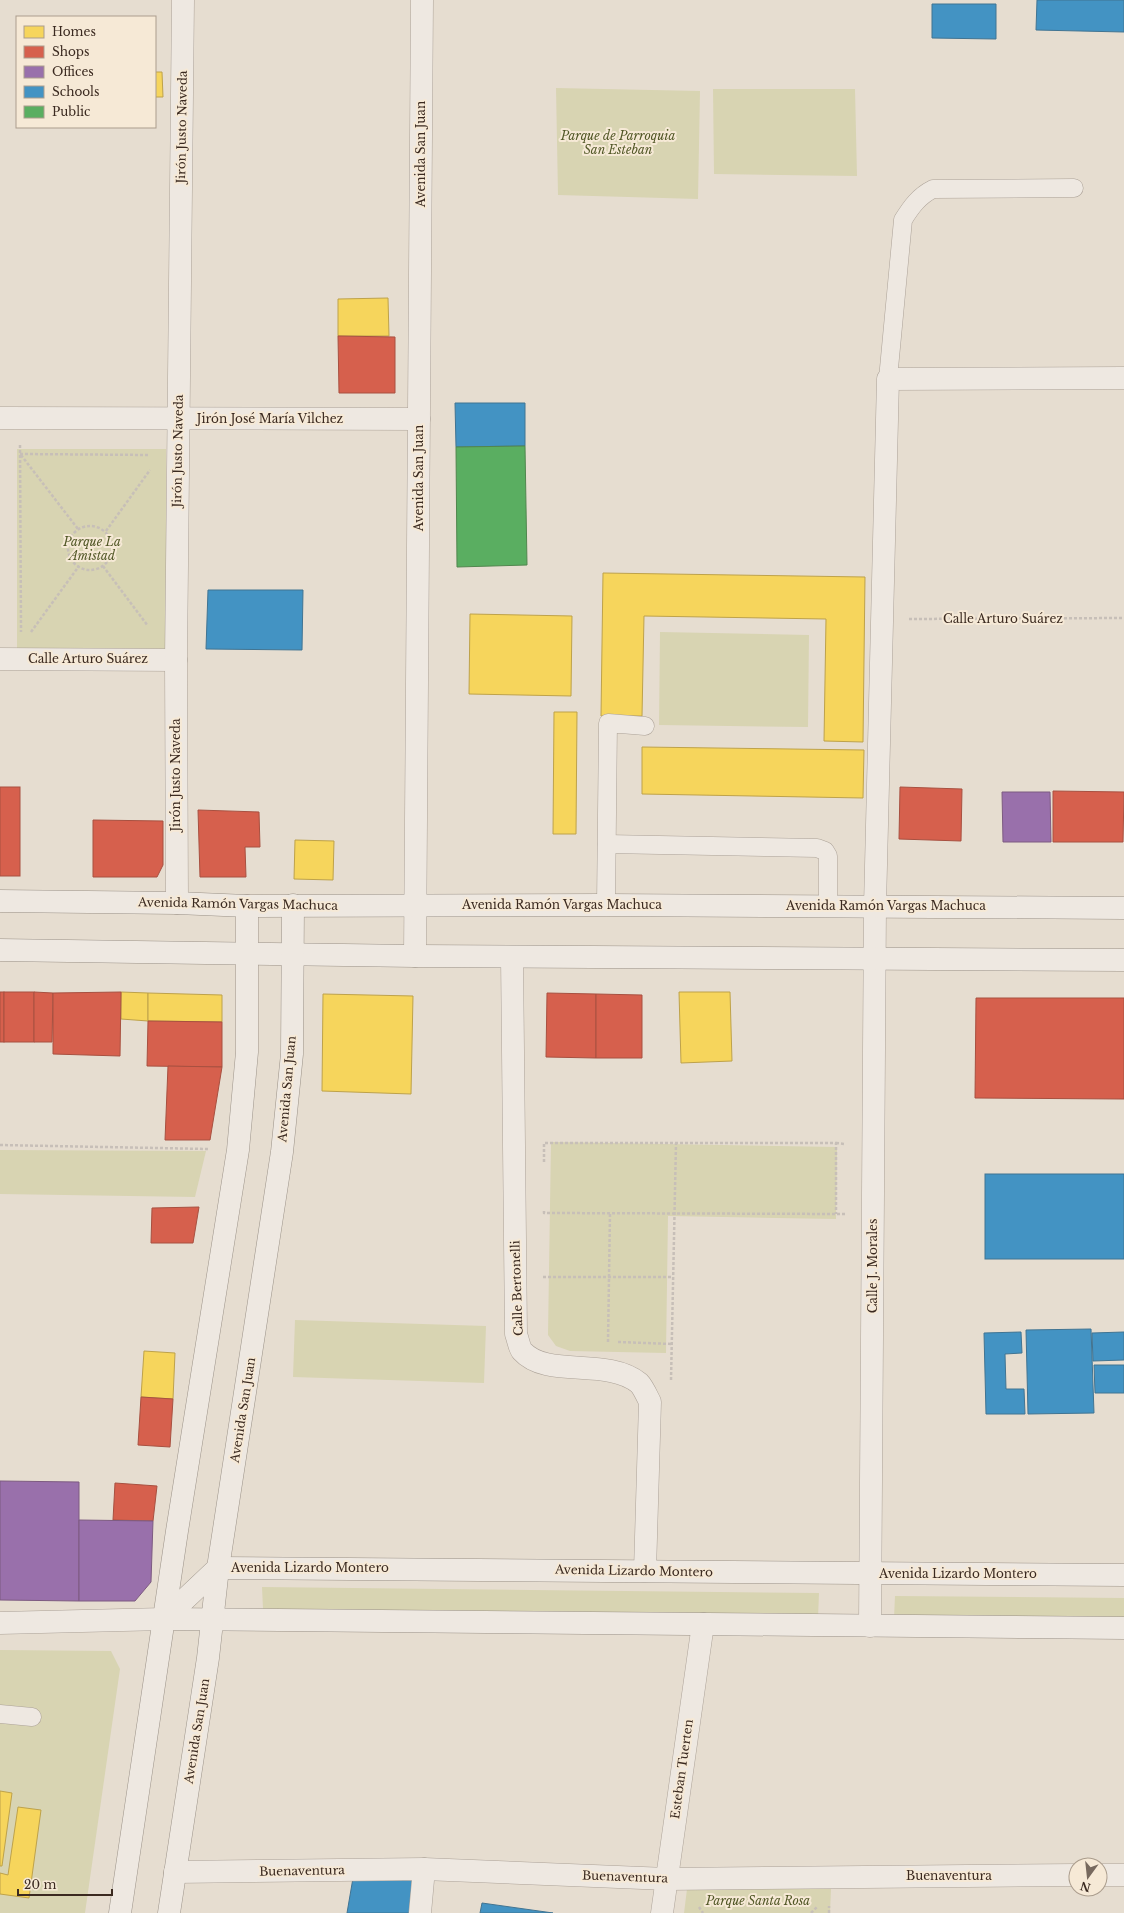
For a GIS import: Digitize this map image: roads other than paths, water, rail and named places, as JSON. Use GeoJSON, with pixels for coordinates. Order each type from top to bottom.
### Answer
{"type":"FeatureCollection","features":[{"type":"Feature","properties":{"kind":"street","name":"Jirón Justo Naveda"},"geometry":{"type":"LineString","coordinates":[[177,903],[176,660],[183,0]]}},
{"type":"Feature","properties":{"kind":"street","name":"Avenida San Juan"},"geometry":{"type":"LineString","coordinates":[[415,956],[422,0]]}},
{"type":"Feature","properties":{"kind":"street"},"geometry":{"type":"LineString","coordinates":[[888,379],[1124,378]]}},
{"type":"Feature","properties":{"kind":"street","name":"Calle J. Morales"},"geometry":{"type":"LineString","coordinates":[[870,1626],[875,906],[888,379]]}},
{"type":"Feature","properties":{"kind":"street","name":"Jirón José María Vilchez"},"geometry":{"type":"LineString","coordinates":[[10,418],[419,420]]}},
{"type":"Feature","properties":{"kind":"street","name":"Calle Arturo Suárez"},"geometry":{"type":"LineString","coordinates":[[0,659],[21,652],[176,660]]}},
{"type":"Feature","properties":{"kind":"street","name":"Avenida Ramón Vargas Machuca"},"geometry":{"type":"LineString","coordinates":[[0,902],[177,903],[247,906],[606,905],[1124,908]]}},
{"type":"Feature","properties":{"kind":"street","name":"Avenida San Juan"},"geometry":{"type":"LineString","coordinates":[[169,1913],[213,1620],[218,1568],[282,1152],[292,1054],[293,905]]}},
{"type":"Feature","properties":{"kind":"street"},"geometry":{"type":"LineString","coordinates":[[120,1913],[164,1619],[238,1150],[247,1052],[247,906]]}},
{"type":"Feature","properties":{"kind":"street"},"geometry":{"type":"LineString","coordinates":[[0,950],[512,957],[875,957],[1124,960]]}},
{"type":"Feature","properties":{"kind":"street","name":"Calle Bertonelli"},"geometry":{"type":"LineString","coordinates":[[512,957],[516,1334],[521,1350],[534,1360],[555,1365],[614,1370],[640,1384],[650,1402],[645,1571]]}},
{"type":"Feature","properties":{"kind":"street","name":"Avenida Lizardo Montero"},"geometry":{"type":"LineString","coordinates":[[164,1619],[218,1568],[1124,1575]]}},
{"type":"Feature","properties":{"kind":"street"},"geometry":{"type":"LineString","coordinates":[[0,1623],[164,1619],[1124,1628]]}},
{"type":"Feature","properties":{"kind":"street","name":"Esteban Tuerten"},"geometry":{"type":"LineString","coordinates":[[662,1913],[703,1624]]}},
{"type":"Feature","properties":{"kind":"street"},"geometry":{"type":"LineString","coordinates":[[420,1913],[424,1869]]}},
{"type":"Feature","properties":{"kind":"street","name":"Buenaventura"},"geometry":{"type":"LineString","coordinates":[[175,1872],[424,1869],[666,1879],[1068,1875]]}},
{"type":"Feature","properties":{"kind":"street"},"geometry":{"type":"LineString","coordinates":[[1108,1875],[1124,1875]]}},
{"type":"Feature","properties":{"kind":"lane"},"geometry":{"type":"LineString","coordinates":[[888,379],[903,220],[912,206],[923,194],[933,189],[1074,188]]}},
{"type":"Feature","properties":{"kind":"lane"},"geometry":{"type":"LineString","coordinates":[[606,905],[608,723],[645,726]]}},
{"type":"Feature","properties":{"kind":"lane"},"geometry":{"type":"LineString","coordinates":[[607,844],[816,848],[825,851],[828,856],[828,906]]}},
{"type":"Feature","properties":{"kind":"lane"},"geometry":{"type":"LineString","coordinates":[[0,1714],[32,1717]]}},
{"type":"Feature","properties":{"kind":"park label","name":"Parque de Parroquia San Esteban"},"geometry":{"type":"Point","coordinates":[618,143]}},
{"type":"Feature","properties":{"kind":"park label","name":"Parque La Amistad"},"geometry":{"type":"Point","coordinates":[92,549]}},
{"type":"Feature","properties":{"kind":"park label","name":"Parque Santa Rosa"},"geometry":{"type":"Point","coordinates":[758,1901]}}]}
